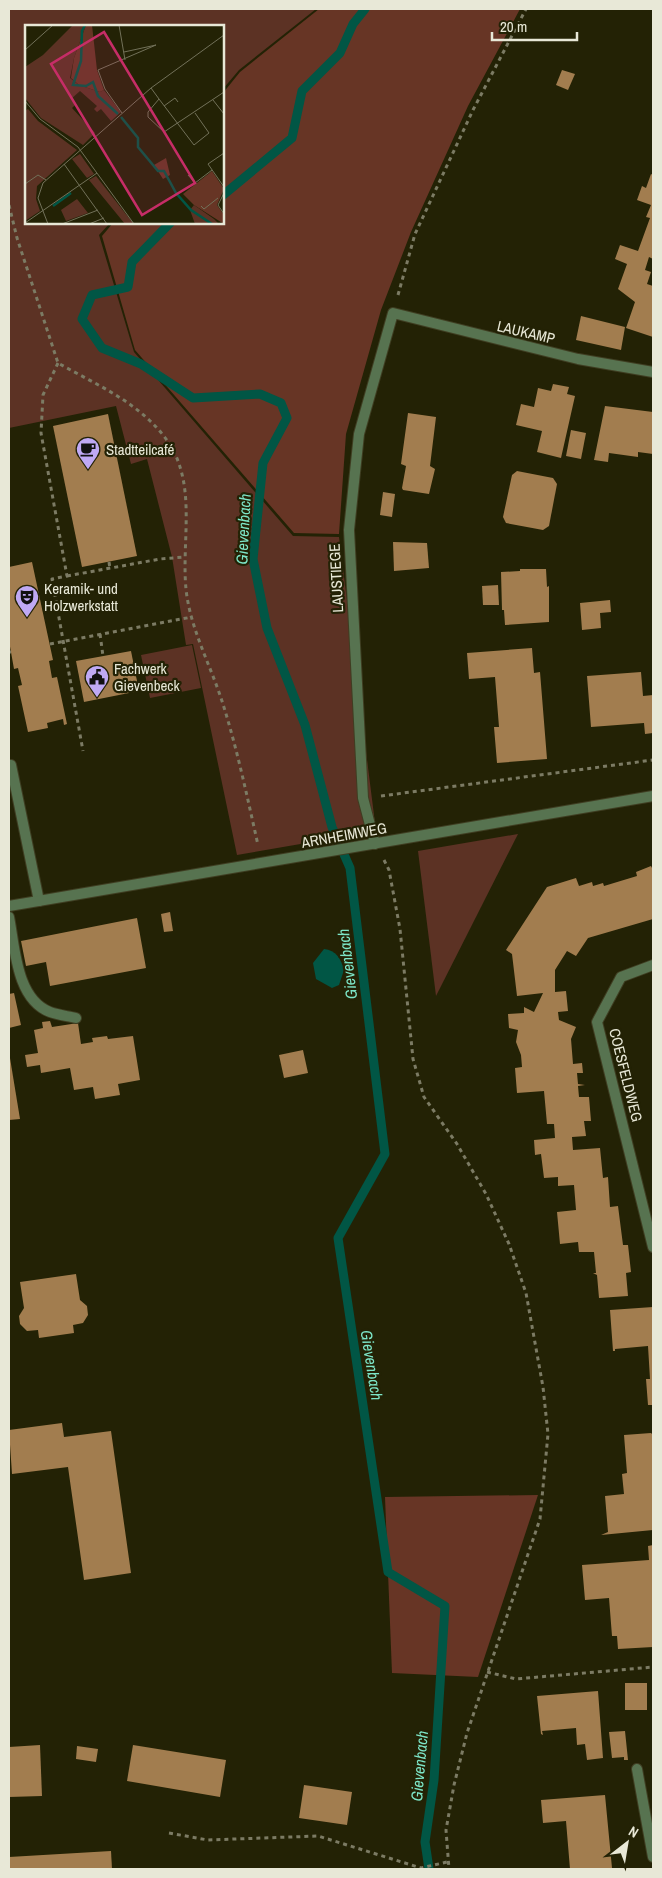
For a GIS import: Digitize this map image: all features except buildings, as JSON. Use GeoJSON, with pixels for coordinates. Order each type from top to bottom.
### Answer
{"type":"FeatureCollection","features":[{"type":"Feature","properties":{"kind":"street","name":"LAUKAMP"},"geometry":{"type":"LineString","coordinates":[[393,313],[578,359],[653,372]]}},
{"type":"Feature","properties":{"kind":"street","name":"LAUSTIEGE"},"geometry":{"type":"LineString","coordinates":[[370,845],[363,798],[349,530],[359,434],[393,313]]}},
{"type":"Feature","properties":{"kind":"street"},"geometry":{"type":"LineString","coordinates":[[11,765],[39,901]]}},
{"type":"Feature","properties":{"kind":"street","name":"ARNHEIMWEG"},"geometry":{"type":"LineString","coordinates":[[9,906],[653,796]]}},
{"type":"Feature","properties":{"kind":"street"},"geometry":{"type":"LineString","coordinates":[[9,917],[22,982],[33,1000],[49,1012],[76,1018]]}},
{"type":"Feature","properties":{"kind":"street","name":"COESFELDWEG"},"geometry":{"type":"LineString","coordinates":[[653,965],[620,977],[597,1022],[653,1247]]}},
{"type":"Feature","properties":{"kind":"street"},"geometry":{"type":"LineString","coordinates":[[638,1769],[653,1857]]}},
{"type":"Feature","properties":{"kind":"path"},"geometry":{"type":"LineString","coordinates":[[393,313],[415,234],[473,110],[526,9]]}},
{"type":"Feature","properties":{"kind":"path"},"geometry":{"type":"LineString","coordinates":[[9,205],[17,238],[58,363],[133,404],[164,436],[182,471],[187,509],[184,557],[186,590],[192,617],[222,700],[239,760],[262,863]]}},
{"type":"Feature","properties":{"kind":"path"},"geometry":{"type":"LineString","coordinates":[[58,363],[43,395],[41,433],[67,576]]}},
{"type":"Feature","properties":{"kind":"path"},"geometry":{"type":"LineString","coordinates":[[83,750],[65,641],[52,579],[160,559],[184,557]]}},
{"type":"Feature","properties":{"kind":"path"},"geometry":{"type":"LineString","coordinates":[[108,562],[110,569]]}},
{"type":"Feature","properties":{"kind":"path"},"geometry":{"type":"LineString","coordinates":[[50,644],[192,617]]}},
{"type":"Feature","properties":{"kind":"path"},"geometry":{"type":"LineString","coordinates":[[100,634],[104,656]]}},
{"type":"Feature","properties":{"kind":"path"},"geometry":{"type":"LineString","coordinates":[[363,798],[653,760]]}},
{"type":"Feature","properties":{"kind":"path"},"geometry":{"type":"LineString","coordinates":[[370,845],[390,870],[400,929],[413,1059],[424,1097],[456,1144],[486,1194],[509,1244],[526,1293],[543,1387],[548,1434],[540,1519],[487,1672],[467,1734],[454,1785],[446,1830],[446,1862],[449,1869]]}},
{"type":"Feature","properties":{"kind":"path"},"geometry":{"type":"LineString","coordinates":[[487,1672],[516,1679],[653,1667]]}},
{"type":"Feature","properties":{"kind":"path"},"geometry":{"type":"LineString","coordinates":[[168,1833],[208,1840],[318,1836],[421,1868],[446,1862]]}},
{"type":"Feature","properties":{"kind":"shaded area"},"geometry":{"type":"Polygon","coordinates":[[[9,9],[316,9],[239,70],[224,88],[224,25],[25,25],[25,224],[109,224],[99,235],[134,352],[293,536],[339,537],[376,831],[237,855],[193,644],[186,645],[172,557],[147,459],[131,464],[116,406],[9,428],[9,9]]]}},
{"type":"Feature","properties":{"kind":"shaded area"},"geometry":{"type":"Polygon","coordinates":[[[319,9],[520,9],[468,106],[411,232],[381,310],[346,434],[339,534],[294,533],[135,350],[102,236],[112,224],[224,224],[224,92],[240,72],[319,9]]]}},
{"type":"Feature","properties":{"kind":"shaded area"},"geometry":{"type":"Polygon","coordinates":[[[192,645],[201,688],[150,698],[141,655],[192,645]]]}},
{"type":"Feature","properties":{"kind":"shaded area"},"geometry":{"type":"Polygon","coordinates":[[[518,834],[436,996],[418,851],[518,834]]]}},
{"type":"Feature","properties":{"kind":"shaded area"},"geometry":{"type":"Polygon","coordinates":[[[538,1495],[478,1677],[392,1673],[385,1497],[538,1495]]]}},
{"type":"Feature","properties":{"kind":"water"},"geometry":{"type":"Polygon","coordinates":[[[324,949],[332,951],[337,956],[344,970],[339,985],[332,988],[316,979],[313,963],[324,949]]]}},
{"type":"Feature","properties":{"kind":"waterway","name":"Gievenbach"},"geometry":{"type":"LineString","coordinates":[[224,194],[292,138],[302,91],[340,53],[353,24],[365,9]]}},
{"type":"Feature","properties":{"kind":"waterway","name":"Gievenbach"},"geometry":{"type":"LineString","coordinates":[[169,224],[132,262],[128,287],[92,295],[82,319],[102,348],[141,364],[193,398],[260,394],[281,403],[287,418],[263,463],[253,559],[267,628],[305,725],[332,827],[350,868],[385,1154],[338,1238],[388,1572],[445,1606],[434,1780],[425,1842],[429,1869]]}},
{"type":"Feature","properties":{"kind":"place","name":"Stadtteilcafé"},"geometry":{"type":"Point","coordinates":[88,470]}},
{"type":"Feature","properties":{"kind":"place","name":"Keramik- und Holzwerkstatt"},"geometry":{"type":"Point","coordinates":[27,618]}},
{"type":"Feature","properties":{"kind":"place","name":"Fachwerk Gievenbeck"},"geometry":{"type":"Point","coordinates":[97,698]}}]}
